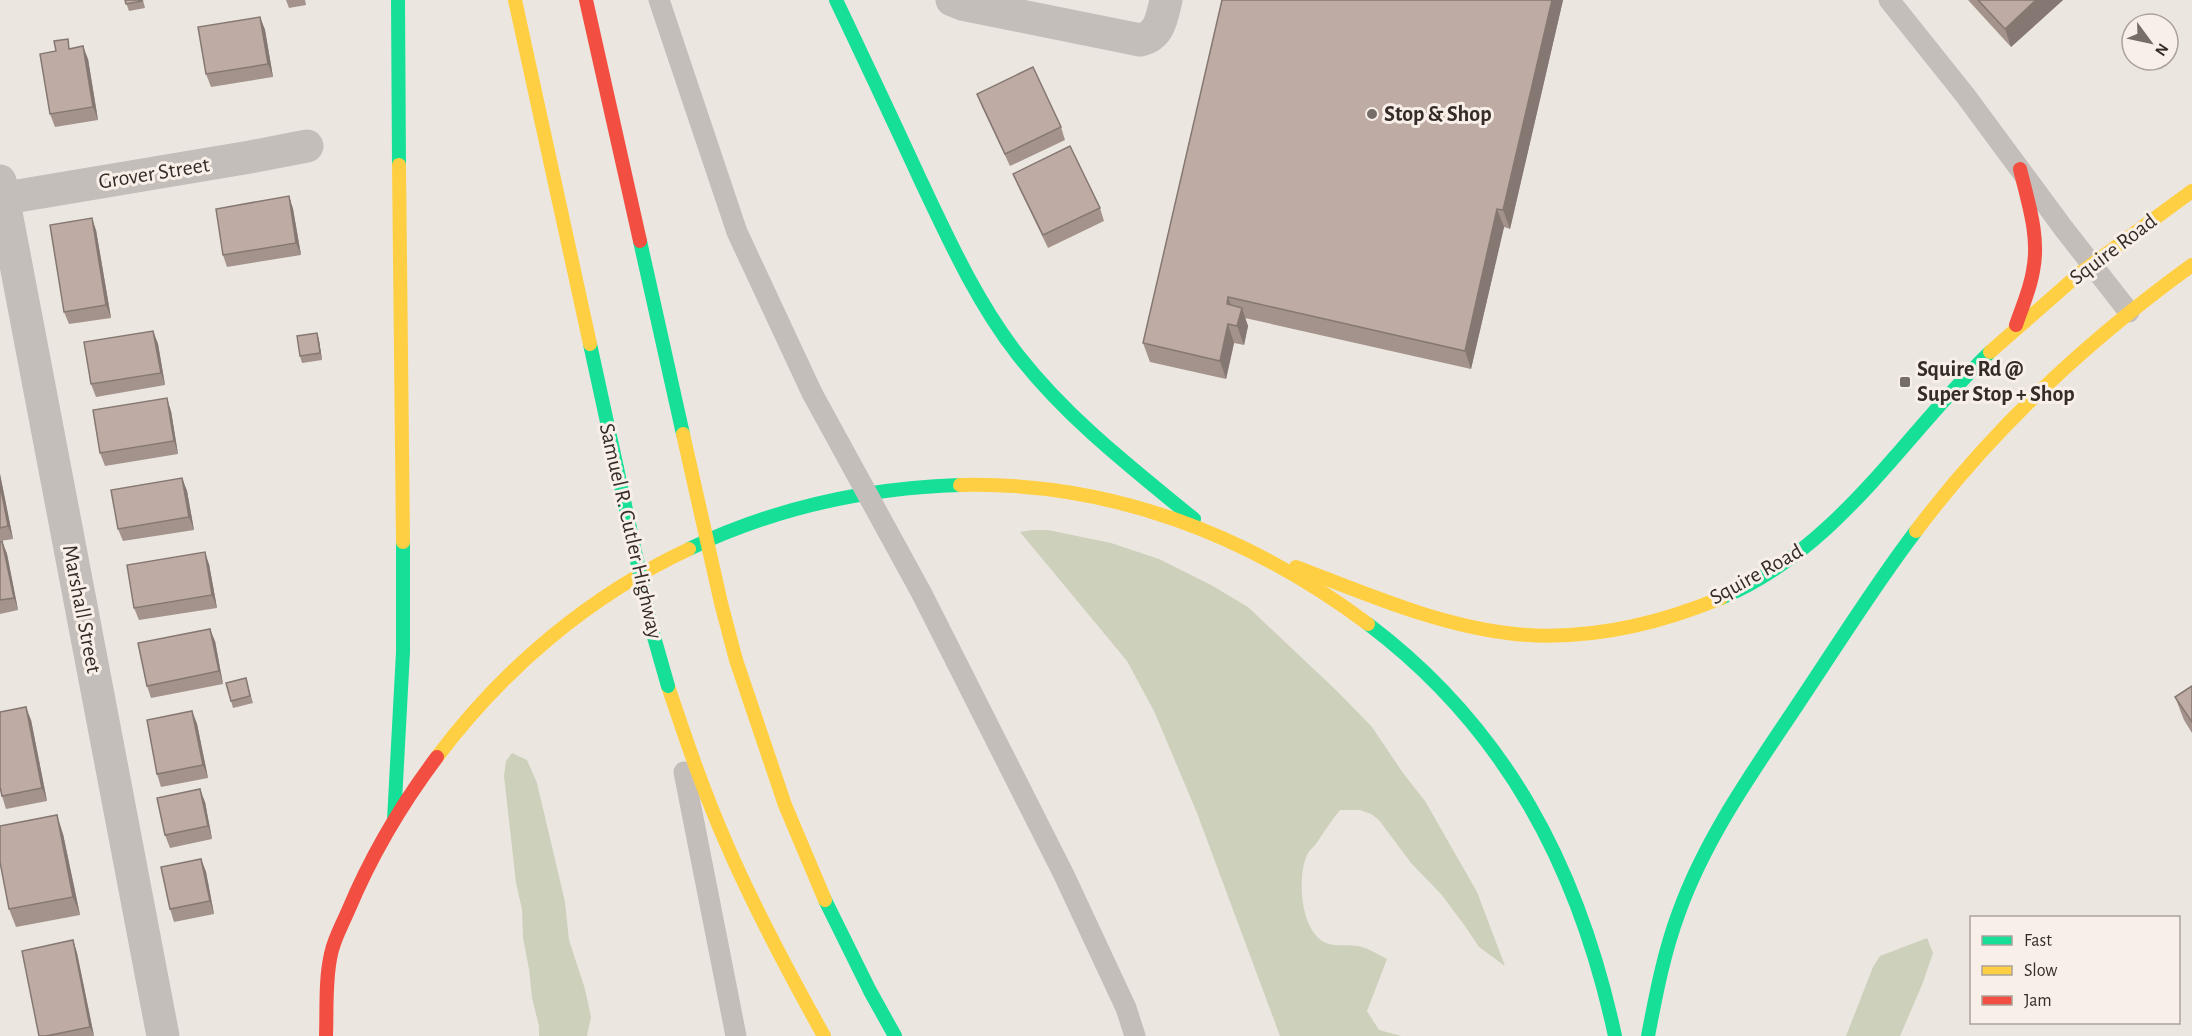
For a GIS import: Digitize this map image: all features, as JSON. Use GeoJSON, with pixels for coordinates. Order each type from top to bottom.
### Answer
{"type":"FeatureCollection","features":[{"type":"Feature","properties":{"kind":"main road"},"geometry":{"type":"LineString","coordinates":[[394,822],[403,652],[404,578],[398,0]]}},
{"type":"Feature","properties":{"kind":"main road","name":"Samuel R. Cutler Highway"},"geometry":{"type":"LineString","coordinates":[[515,0],[652,630],[668,686],[698,772],[740,875],[772,941],[824,1036]]}},
{"type":"Feature","properties":{"kind":"main road"},"geometry":{"type":"LineString","coordinates":[[586,0],[721,603],[736,660],[776,784],[799,842],[824,900],[896,1036]]}},
{"type":"Feature","properties":{"kind":"main road"},"geometry":{"type":"LineString","coordinates":[[836,0],[968,278],[1000,332],[1059,403],[1206,530]]}},
{"type":"Feature","properties":{"kind":"main road"},"geometry":{"type":"LineString","coordinates":[[2014,328],[2032,281],[2036,252],[2031,216],[2020,169]]}},
{"type":"Feature","properties":{"kind":"main road","name":"Squire Road"},"geometry":{"type":"LineString","coordinates":[[1235,544],[1418,613],[1483,629],[1515,634],[1565,636],[1616,629],[1665,618],[1717,599],[1744,586],[1797,554],[1820,536],[1858,498],[1936,407],[2014,328],[2091,263],[2192,191]]}},
{"type":"Feature","properties":{"kind":"main road"},"geometry":{"type":"LineString","coordinates":[[1648,1036],[1660,972],[1672,932],[1700,864],[1748,782],[1906,543],[1982,451],[2058,373],[2129,312],[2192,265]]}},
{"type":"Feature","properties":{"kind":"main road"},"geometry":{"type":"LineString","coordinates":[[314,1005],[332,950],[359,885],[419,783],[458,730],[492,691],[537,648],[586,609],[642,572],[700,543],[796,508],[874,491],[925,486],[991,485],[1088,495],[1145,509],[1206,530],[1325,594],[1382,635],[1434,680],[1480,733],[1517,785],[1544,829],[1575,894],[1595,949],[1615,1036]]}},
{"type":"Feature","properties":{"kind":"main road"},"geometry":{"type":"LineString","coordinates":[[326,1036],[332,950]]}},
{"type":"Feature","properties":{"kind":"street"},"geometry":{"type":"LineString","coordinates":[[952,0],[1135,40],[1145,39],[1155,33],[1166,0]]}},
{"type":"Feature","properties":{"kind":"street","name":"Grover Street"},"geometry":{"type":"LineString","coordinates":[[1,193],[250,157],[307,146]]}},
{"type":"Feature","properties":{"kind":"street","name":"Marshall Street"},"geometry":{"type":"LineString","coordinates":[[1,193],[163,1036]]}},
{"type":"Feature","properties":{"kind":"lane"},"geometry":{"type":"LineString","coordinates":[[659,0],[737,231],[812,393],[922,594],[1064,875],[1126,1008],[1135,1036]]}},
{"type":"Feature","properties":{"kind":"lane"},"geometry":{"type":"LineString","coordinates":[[1889,0],[1965,94],[2129,312]]}},
{"type":"Feature","properties":{"kind":"lane"},"geometry":{"type":"LineString","coordinates":[[668,686],[736,1036]]}},
{"type":"Feature","properties":{"kind":"green space"},"geometry":{"type":"Polygon","coordinates":[[[1048,530],[1111,543],[1159,559],[1248,607],[1372,727],[1425,801],[1477,892],[1505,966],[1479,947],[1441,894],[1411,863],[1379,820],[1360,810],[1340,810],[1308,853],[1304,865],[1302,890],[1306,916],[1317,937],[1326,943],[1362,947],[1387,959],[1367,1011],[1379,1030],[1401,1036],[1280,1036],[1197,813],[1154,711],[1127,661],[1020,532],[1048,530]]]}},
{"type":"Feature","properties":{"kind":"green space"},"geometry":{"type":"Polygon","coordinates":[[[512,753],[527,760],[537,783],[565,902],[569,940],[585,989],[591,1017],[587,1036],[539,1036],[523,938],[522,909],[516,883],[504,776],[506,761],[512,753]]]}},
{"type":"Feature","properties":{"kind":"green space"},"geometry":{"type":"Polygon","coordinates":[[[1927,938],[1933,953],[1900,1036],[1846,1036],[1873,967],[1880,956],[1927,938]]]}},
{"type":"Feature","properties":{"kind":"building"},"geometry":{"type":"Polygon","coordinates":[[[125,0],[142,0],[142,1],[126,4],[125,0]]]}},
{"type":"Feature","properties":{"kind":"building","name":"Stop & Shop"},"geometry":{"type":"Polygon","coordinates":[[[1222,0],[1552,0],[1503,210],[1497,209],[1465,351],[1228,297],[1227,304],[1242,308],[1237,326],[1228,324],[1220,361],[1143,343],[1222,0]]]}},
{"type":"Feature","properties":{"kind":"building"},"geometry":{"type":"Polygon","coordinates":[[[1978,0],[2036,0],[2005,29],[1978,0]]]}},
{"type":"Feature","properties":{"kind":"building"},"geometry":{"type":"Polygon","coordinates":[[[260,17],[268,64],[206,74],[198,27],[260,17]]]}},
{"type":"Feature","properties":{"kind":"building"},"geometry":{"type":"Polygon","coordinates":[[[68,39],[69,49],[83,46],[93,107],[50,114],[40,54],[56,51],[54,41],[68,39]]]}},
{"type":"Feature","properties":{"kind":"building"},"geometry":{"type":"Polygon","coordinates":[[[1033,67],[1061,127],[1005,154],[977,94],[1033,67]]]}},
{"type":"Feature","properties":{"kind":"building"},"geometry":{"type":"Polygon","coordinates":[[[1070,146],[1100,208],[1043,235],[1013,174],[1070,146]]]}},
{"type":"Feature","properties":{"kind":"building"},"geometry":{"type":"Polygon","coordinates":[[[289,196],[296,243],[223,255],[216,209],[289,196]]]}},
{"type":"Feature","properties":{"kind":"building"},"geometry":{"type":"Polygon","coordinates":[[[92,218],[106,305],[64,312],[50,225],[92,218]]]}},
{"type":"Feature","properties":{"kind":"building"},"geometry":{"type":"Polygon","coordinates":[[[153,331],[161,373],[91,384],[84,342],[153,331]]]}},
{"type":"Feature","properties":{"kind":"building"},"geometry":{"type":"Polygon","coordinates":[[[317,333],[320,353],[300,356],[297,336],[317,333]]]}},
{"type":"Feature","properties":{"kind":"building"},"geometry":{"type":"Polygon","coordinates":[[[167,398],[174,441],[100,453],[93,410],[167,398]]]}},
{"type":"Feature","properties":{"kind":"building"},"geometry":{"type":"Polygon","coordinates":[[[182,478],[189,517],[118,529],[111,490],[182,478]]]}},
{"type":"Feature","properties":{"kind":"building"},"geometry":{"type":"Polygon","coordinates":[[[0,484],[8,526],[0,528],[0,484]]]}},
{"type":"Feature","properties":{"kind":"building"},"geometry":{"type":"Polygon","coordinates":[[[2,541],[14,598],[0,600],[0,542],[2,541]]]}},
{"type":"Feature","properties":{"kind":"building"},"geometry":{"type":"Polygon","coordinates":[[[205,552],[212,595],[134,608],[127,565],[205,552]]]}},
{"type":"Feature","properties":{"kind":"building"},"geometry":{"type":"Polygon","coordinates":[[[210,629],[219,671],[147,686],[138,643],[210,629]]]}},
{"type":"Feature","properties":{"kind":"building"},"geometry":{"type":"Polygon","coordinates":[[[246,678],[250,696],[231,701],[226,683],[246,678]]]}},
{"type":"Feature","properties":{"kind":"building"},"geometry":{"type":"Polygon","coordinates":[[[2192,686],[2192,722],[2175,697],[2192,686]]]}},
{"type":"Feature","properties":{"kind":"building"},"geometry":{"type":"Polygon","coordinates":[[[26,707],[42,788],[2,796],[0,712],[26,707]]]}},
{"type":"Feature","properties":{"kind":"building"},"geometry":{"type":"Polygon","coordinates":[[[192,711],[203,765],[157,774],[147,720],[192,711]]]}},
{"type":"Feature","properties":{"kind":"building"},"geometry":{"type":"Polygon","coordinates":[[[200,789],[208,826],[165,835],[157,798],[200,789]]]}},
{"type":"Feature","properties":{"kind":"building"},"geometry":{"type":"Polygon","coordinates":[[[57,815],[73,897],[9,909],[0,862],[0,826],[57,815]]]}},
{"type":"Feature","properties":{"kind":"building"},"geometry":{"type":"Polygon","coordinates":[[[201,859],[210,901],[170,909],[161,867],[201,859]]]}},
{"type":"Feature","properties":{"kind":"building"},"geometry":{"type":"Polygon","coordinates":[[[73,940],[90,1027],[39,1036],[22,951],[73,940]]]}},
{"type":"Feature","properties":{"kind":"traffic: fast"},"geometry":{"type":"LineString","coordinates":[[398,0],[399,165]]}},
{"type":"Feature","properties":{"kind":"traffic: fast"},"geometry":{"type":"LineString","coordinates":[[836,0],[952,246],[1003,334],[1037,378],[1079,422],[1194,519]]}},
{"type":"Feature","properties":{"kind":"traffic: fast"},"geometry":{"type":"LineString","coordinates":[[640,241],[683,434]]}},
{"type":"Feature","properties":{"kind":"traffic: fast"},"geometry":{"type":"LineString","coordinates":[[590,344],[617,468]]}},
{"type":"Feature","properties":{"kind":"traffic: fast"},"geometry":{"type":"LineString","coordinates":[[1721,598],[1763,577],[1800,551],[1834,521],[1990,352]]}},
{"type":"Feature","properties":{"kind":"traffic: fast"},"geometry":{"type":"LineString","coordinates":[[617,468],[652,630],[668,686]]}},
{"type":"Feature","properties":{"kind":"traffic: fast"},"geometry":{"type":"LineString","coordinates":[[689,549],[754,522],[821,503],[890,490],[960,485]]}},
{"type":"Feature","properties":{"kind":"traffic: fast"},"geometry":{"type":"LineString","coordinates":[[1648,1036],[1669,942],[1690,884],[1703,857],[1748,779],[1870,595],[1916,531]]}},
{"type":"Feature","properties":{"kind":"traffic: fast"},"geometry":{"type":"LineString","coordinates":[[394,820],[403,652],[403,542]]}},
{"type":"Feature","properties":{"kind":"traffic: fast"},"geometry":{"type":"LineString","coordinates":[[1368,624],[1417,665],[1460,709],[1498,756],[1530,807],[1558,860],[1581,916],[1600,975],[1615,1036]]}},
{"type":"Feature","properties":{"kind":"traffic: fast"},"geometry":{"type":"LineString","coordinates":[[825,900],[895,1036]]}},
{"type":"Feature","properties":{"kind":"traffic: slow"},"geometry":{"type":"LineString","coordinates":[[515,0],[590,344]]}},
{"type":"Feature","properties":{"kind":"traffic: slow"},"geometry":{"type":"LineString","coordinates":[[399,165],[403,542]]}},
{"type":"Feature","properties":{"kind":"traffic: slow"},"geometry":{"type":"LineString","coordinates":[[1990,352],[2079,274],[2192,191]]}},
{"type":"Feature","properties":{"kind":"traffic: slow"},"geometry":{"type":"LineString","coordinates":[[1916,531],[1977,456],[2044,388],[2116,324],[2192,265]]}},
{"type":"Feature","properties":{"kind":"traffic: slow"},"geometry":{"type":"LineString","coordinates":[[683,434],[736,660]]}},
{"type":"Feature","properties":{"kind":"traffic: slow"},"geometry":{"type":"LineString","coordinates":[[960,485],[1016,486],[1070,493],[1124,504],[1176,520],[1226,540],[1275,564],[1322,592],[1368,624]]}},
{"type":"Feature","properties":{"kind":"traffic: slow"},"geometry":{"type":"LineString","coordinates":[[437,757],[490,694],[550,638],[617,589],[689,549]]}},
{"type":"Feature","properties":{"kind":"traffic: slow"},"geometry":{"type":"LineString","coordinates":[[1296,567],[1404,608],[1459,624],[1487,630],[1542,636],[1620,629],[1671,616],[1721,598]]}},
{"type":"Feature","properties":{"kind":"traffic: slow"},"geometry":{"type":"LineString","coordinates":[[736,660],[785,805],[825,900]]}},
{"type":"Feature","properties":{"kind":"traffic: slow"},"geometry":{"type":"LineString","coordinates":[[668,686],[703,786],[738,869],[773,941],[824,1036]]}},
{"type":"Feature","properties":{"kind":"traffic: jam"},"geometry":{"type":"LineString","coordinates":[[586,0],[640,241]]}},
{"type":"Feature","properties":{"kind":"traffic: jam"},"geometry":{"type":"LineString","coordinates":[[2016,325],[2030,285],[2035,258],[2032,220],[2020,169]]}},
{"type":"Feature","properties":{"kind":"traffic: jam"},"geometry":{"type":"LineString","coordinates":[[326,1036],[328,974],[336,937],[377,851],[399,812],[437,757]]}},
{"type":"Feature","properties":{"kind":"place","name":"Stop & Shop"},"geometry":{"type":"Point","coordinates":[1372,114]}},
{"type":"Feature","properties":{"kind":"place","name":"Squire Rd @ Super Stop + Shop"},"geometry":{"type":"Point","coordinates":[1905,382]}}]}
